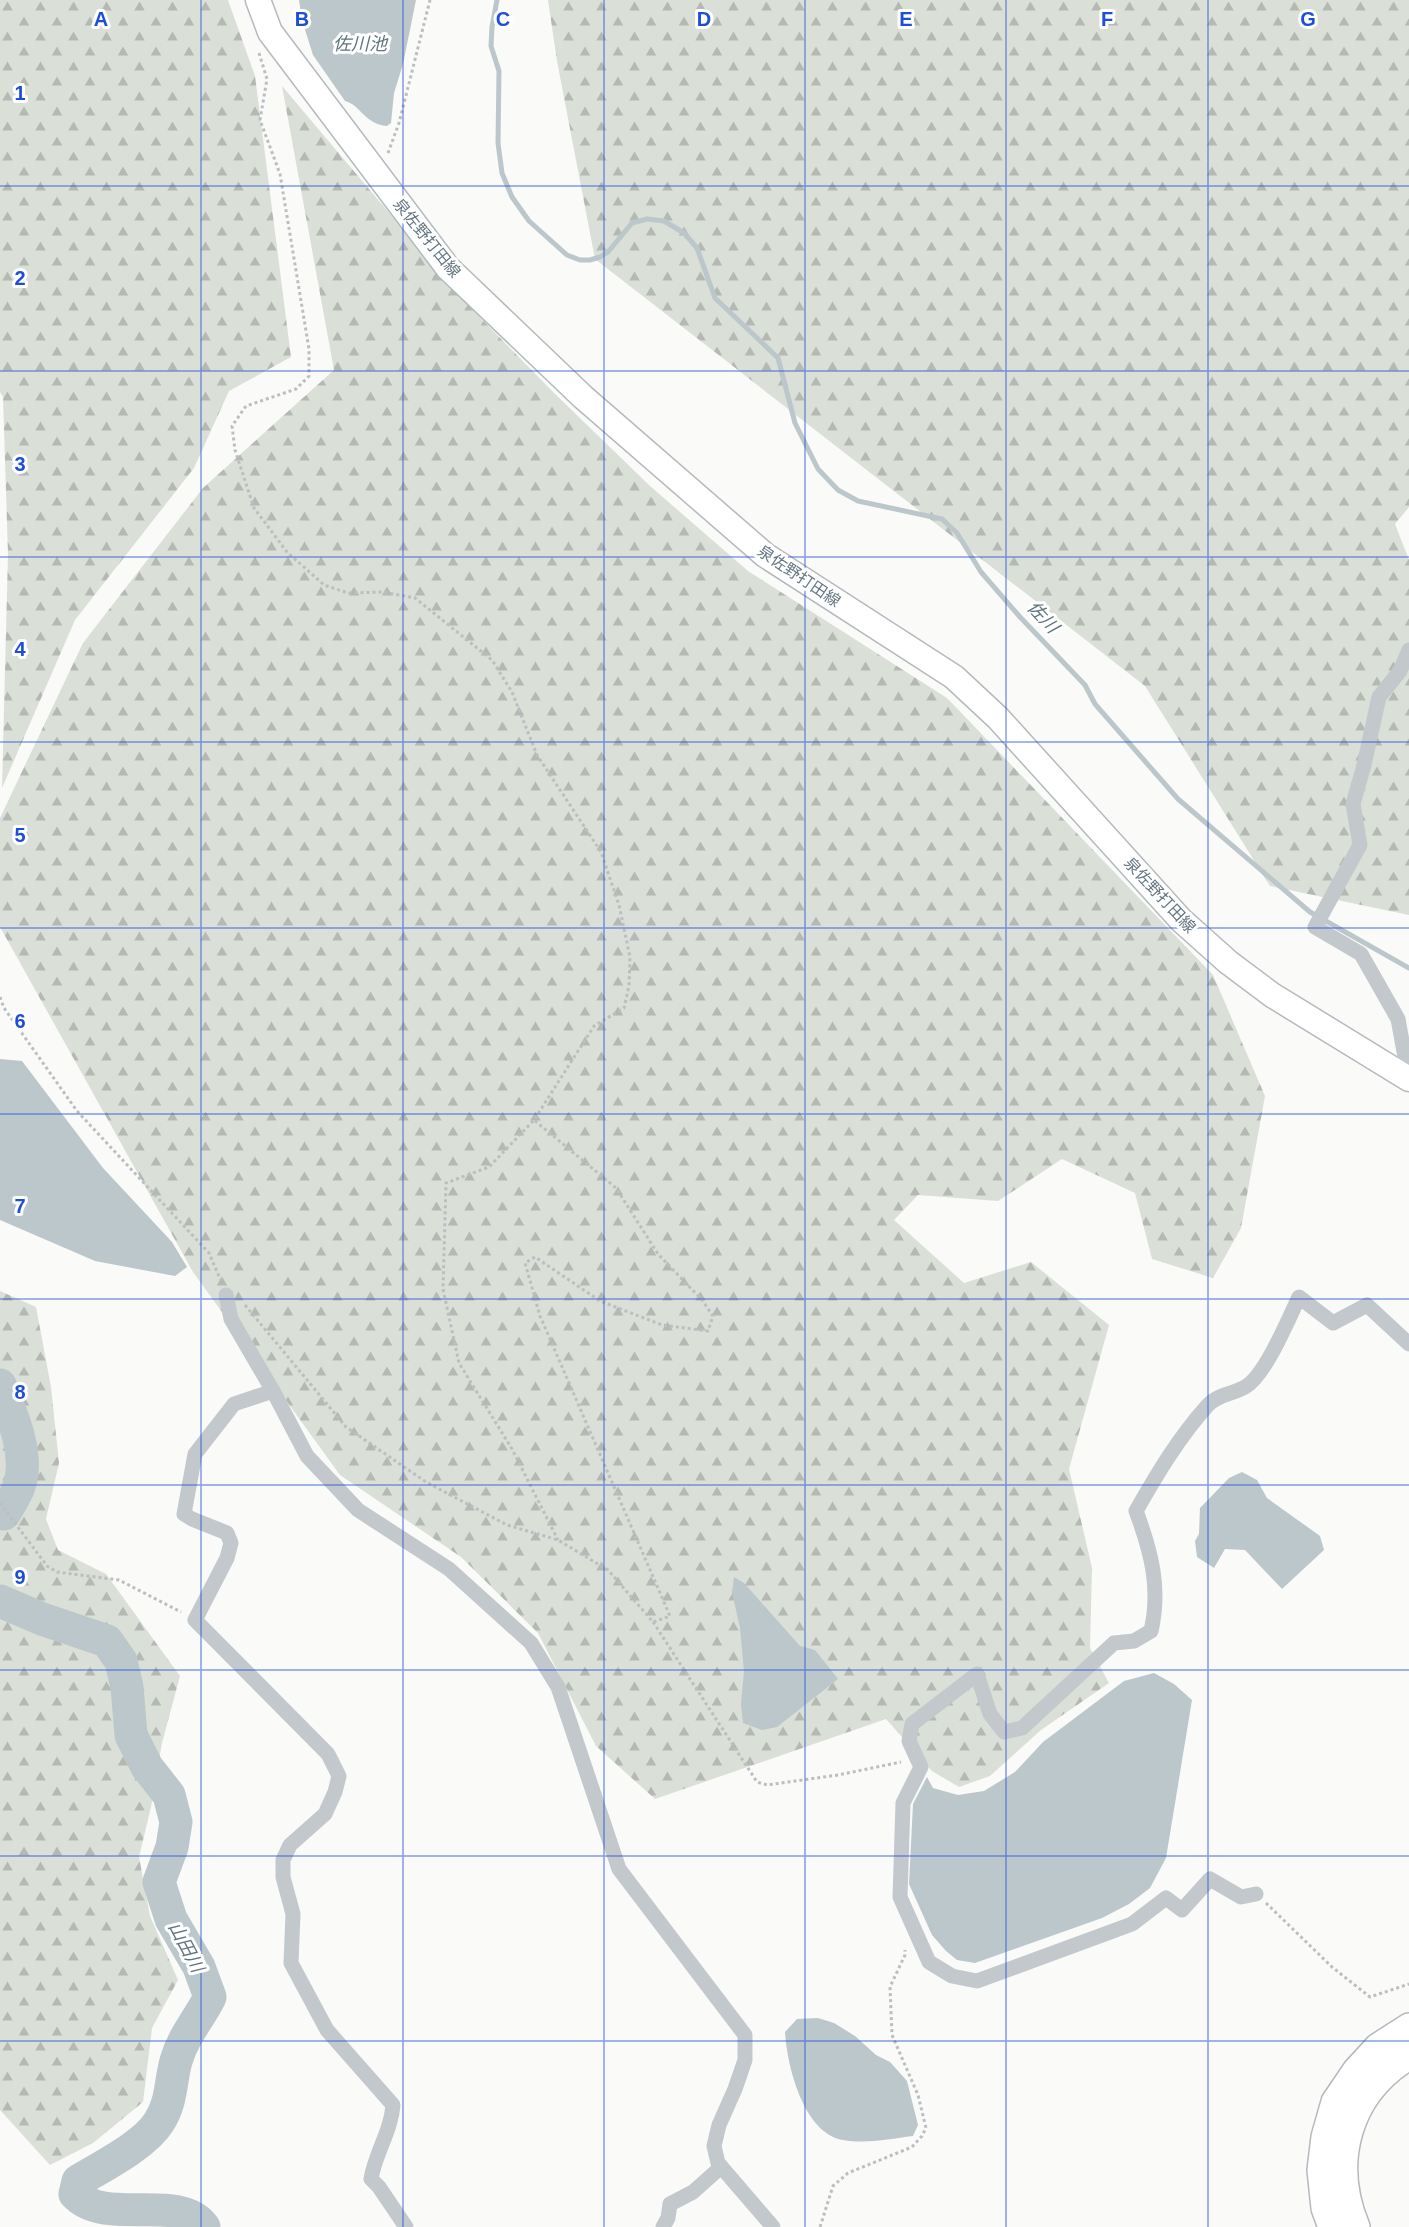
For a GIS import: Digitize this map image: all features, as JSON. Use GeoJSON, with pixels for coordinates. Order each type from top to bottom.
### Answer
{"type":"FeatureCollection","features":[{"type":"Feature","properties":{"kind":"highway"},"geometry":{"type":"LineString","coordinates":[[1332,2227],[1325,2208],[1321,2170],[1325,2137],[1335,2102],[1356,2071],[1378,2047],[1409,2027]]}},
{"type":"Feature","properties":{"kind":"highway"},"geometry":{"type":"LineString","coordinates":[[1356,2227],[1348,2206],[1343,2177],[1345,2148],[1354,2116],[1371,2088],[1394,2065],[1409,2056]]}},
{"type":"Feature","properties":{"kind":"main road","name":"泉佐野打田線"},"geometry":{"type":"LineString","coordinates":[[258,0],[270,32],[448,268],[583,397],[756,548],[954,677],[998,718],[1181,920],[1228,962],[1272,995],[1409,1079]]}},
{"type":"Feature","properties":{"kind":"street"},"geometry":{"type":"LineString","coordinates":[[1409,650],[1400,671],[1379,697],[1353,804],[1360,845],[1315,927],[1361,954],[1398,1019],[1409,1079]]}},
{"type":"Feature","properties":{"kind":"street"},"geometry":{"type":"LineString","coordinates":[[226,1296],[231,1319],[307,1456],[358,1510],[449,1569],[531,1643],[558,1687],[619,1869],[745,2035],[745,2060],[719,2125],[714,2146],[718,2163],[773,2227]]}},
{"type":"Feature","properties":{"kind":"street"},"geometry":{"type":"LineString","coordinates":[[1256,1894],[1241,1898],[1210,1879],[1182,1910],[1166,1898],[1132,1924],[977,1981],[952,1976],[929,1962],[900,1897],[903,1803],[921,1767],[909,1742],[912,1724],[977,1674],[990,1714],[1004,1732],[1022,1728],[1114,1643],[1134,1641],[1151,1631],[1156,1610],[1156,1582],[1136,1511],[1170,1452],[1210,1402],[1246,1387],[1264,1368],[1299,1298],[1334,1323],[1367,1305],[1409,1344]]}},
{"type":"Feature","properties":{"kind":"street"},"geometry":{"type":"LineString","coordinates":[[273,1391],[234,1404],[195,1454],[184,1514],[192,1520],[227,1533],[231,1543],[227,1558],[195,1620],[328,1754],[339,1776],[325,1814],[290,1845],[283,1860],[283,1876],[293,1914],[291,1963],[327,2030],[393,2105],[392,2121],[373,2165],[371,2180],[379,2187],[406,2227]]}},
{"type":"Feature","properties":{"kind":"street"},"geometry":{"type":"LineString","coordinates":[[663,2227],[668,2218],[670,2204],[693,2192],[721,2167]]}},
{"type":"Feature","properties":{"kind":"path"},"geometry":{"type":"LineString","coordinates":[[378,177],[399,123],[430,0]]}},
{"type":"Feature","properties":{"kind":"path"},"geometry":{"type":"LineString","coordinates":[[258,49],[267,79],[260,120],[280,174],[309,349],[309,376],[296,389],[246,406],[232,426],[235,450],[254,508],[287,552],[324,585],[348,593],[383,592],[415,598],[492,660],[512,692],[537,755],[601,852],[619,905],[630,957],[629,986],[624,1008],[594,1026],[534,1120],[489,1167],[446,1183],[443,1289],[459,1363],[512,1449],[558,1540]]}},
{"type":"Feature","properties":{"kind":"path"},"geometry":{"type":"LineString","coordinates":[[0,997],[3,1008],[77,1111],[209,1253],[226,1296],[242,1302],[346,1426],[426,1482],[507,1525],[558,1540],[608,1569],[653,1622],[757,1782],[767,1785],[838,1775],[917,1759]]}},
{"type":"Feature","properties":{"kind":"path"},"geometry":{"type":"LineString","coordinates":[[534,1120],[616,1188],[658,1254],[702,1300],[713,1316],[708,1331],[662,1325],[600,1301],[535,1257],[525,1263],[540,1316],[670,1616],[653,1622]]}},
{"type":"Feature","properties":{"kind":"path"},"geometry":{"type":"LineString","coordinates":[[0,1503],[47,1566],[57,1572],[119,1580],[195,1620]]}},
{"type":"Feature","properties":{"kind":"path"},"geometry":{"type":"LineString","coordinates":[[1256,1894],[1332,1967],[1370,1997],[1409,1984]]}},
{"type":"Feature","properties":{"kind":"path"},"geometry":{"type":"LineString","coordinates":[[820,2227],[833,2186],[848,2173],[912,2147],[926,2128],[918,2095],[892,2036],[890,1987],[905,1955],[904,1943]]}},
{"type":"Feature","properties":{"kind":"green space"},"geometry":{"type":"Polygon","coordinates":[[[0,0],[228,0],[255,76],[291,357],[229,391],[194,468],[75,620],[2,788],[8,554],[3,397],[0,392],[0,0]]]}},
{"type":"Feature","properties":{"kind":"green space"},"geometry":{"type":"Polygon","coordinates":[[[548,0],[1409,0],[1409,507],[1395,524],[1409,560],[1409,915],[1270,886],[1145,686],[595,259],[557,61],[548,0]]]}},
{"type":"Feature","properties":{"kind":"green space"},"geometry":{"type":"Polygon","coordinates":[[[282,86],[461,298],[650,486],[748,571],[947,698],[1213,975],[1265,1096],[1241,1228],[1213,1278],[1152,1259],[1135,1193],[1062,1159],[998,1201],[918,1195],[894,1220],[964,1283],[1031,1262],[1109,1325],[1069,1469],[1092,1568],[1090,1648],[1109,1683],[1041,1730],[990,1776],[959,1787],[932,1771],[886,1719],[655,1799],[596,1746],[538,1633],[461,1557],[340,1475],[193,1272],[0,927],[0,818],[83,643],[203,488],[334,370],[282,86]]]}},
{"type":"Feature","properties":{"kind":"green space"},"geometry":{"type":"Polygon","coordinates":[[[0,1291],[36,1307],[51,1387],[59,1463],[46,1519],[58,1550],[106,1574],[180,1676],[162,1743],[151,1807],[139,1857],[150,1916],[178,1980],[152,2028],[143,2102],[93,2143],[50,2165],[0,2110],[0,1291]]]}},
{"type":"Feature","properties":{"kind":"water","name":"佐川池"},"geometry":{"type":"Polygon","coordinates":[[[299,0],[416,0],[403,64],[394,93],[391,123],[387,126],[373,122],[355,106],[345,101],[313,55],[302,20],[299,0]]]}},
{"type":"Feature","properties":{"kind":"water"},"geometry":{"type":"Polygon","coordinates":[[[0,1059],[22,1061],[103,1168],[172,1242],[187,1267],[175,1276],[95,1261],[0,1220],[0,1059]]]}},
{"type":"Feature","properties":{"kind":"water"},"geometry":{"type":"Polygon","coordinates":[[[1242,1472],[1257,1480],[1267,1498],[1320,1536],[1324,1550],[1282,1589],[1245,1550],[1225,1549],[1214,1568],[1197,1557],[1195,1541],[1199,1534],[1200,1508],[1229,1478],[1242,1472]]]}},
{"type":"Feature","properties":{"kind":"water"},"geometry":{"type":"Polygon","coordinates":[[[734,1577],[744,1583],[800,1646],[815,1650],[838,1679],[777,1727],[762,1730],[743,1723],[741,1704],[744,1671],[740,1628],[732,1592],[734,1577]]]}},
{"type":"Feature","properties":{"kind":"water"},"geometry":{"type":"Polygon","coordinates":[[[1154,1673],[1174,1684],[1192,1700],[1166,1858],[1150,1888],[1129,1904],[1102,1918],[975,1963],[957,1960],[932,1935],[909,1884],[913,1804],[927,1777],[933,1788],[958,1795],[984,1791],[1015,1772],[1043,1742],[1124,1681],[1154,1673]]]}},
{"type":"Feature","properties":{"kind":"water"},"geometry":{"type":"Polygon","coordinates":[[[818,2018],[834,2023],[855,2036],[876,2055],[890,2062],[907,2081],[918,2125],[913,2136],[878,2141],[843,2140],[829,2135],[817,2125],[800,2096],[794,2079],[785,2032],[797,2019],[818,2018]]]}},
{"type":"Feature","properties":{"kind":"waterway","name":"佐川"},"geometry":{"type":"LineString","coordinates":[[497,0],[491,46],[499,71],[498,143],[502,173],[512,197],[529,221],[567,255],[580,260],[600,257],[608,252],[632,223],[647,219],[664,221],[684,233],[697,248],[715,298],[778,358],[795,423],[818,469],[838,490],[858,501],[942,519],[957,533],[981,572],[1085,685],[1095,704],[1178,799],[1310,912],[1409,968]]}},
{"type":"Feature","properties":{"kind":"waterway","name":"山田川"},"geometry":{"type":"LineString","coordinates":[[0,1385],[18,1436],[22,1463],[18,1489],[4,1514],[0,1513]]}},
{"type":"Feature","properties":{"kind":"waterway","name":"山田川"},"geometry":{"type":"LineString","coordinates":[[0,1601],[42,1619],[107,1641],[121,1661],[127,1687],[131,1735],[147,1767],[169,1795],[176,1822],[172,1847],[159,1882],[171,1919],[199,1967],[210,1997],[179,2052],[169,2100],[159,2122],[144,2139],[78,2181],[75,2194],[88,2203],[105,2208],[178,2212],[193,2217],[204,2227]]}}]}
